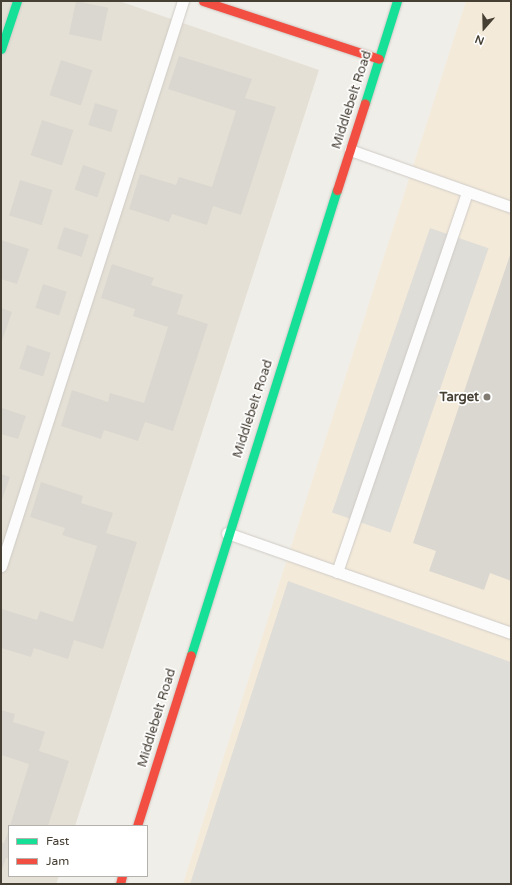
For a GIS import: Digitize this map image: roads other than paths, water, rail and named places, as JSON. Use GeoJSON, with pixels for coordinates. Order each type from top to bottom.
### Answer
{"type":"FeatureCollection","features":[{"type":"Feature","properties":{"kind":"main road"},"geometry":{"type":"LineString","coordinates":[[1,49],[16,1]]}},
{"type":"Feature","properties":{"kind":"main road"},"geometry":{"type":"LineString","coordinates":[[203,1],[379,59]]}},
{"type":"Feature","properties":{"kind":"main road","name":"Middlebelt Road"},"geometry":{"type":"LineString","coordinates":[[137,825],[227,533],[398,1]]}},
{"type":"Feature","properties":{"kind":"lane"},"geometry":{"type":"LineString","coordinates":[[1,566],[183,1]]}},
{"type":"Feature","properties":{"kind":"lane"},"geometry":{"type":"LineString","coordinates":[[350,150],[511,207]]}},
{"type":"Feature","properties":{"kind":"lane"},"geometry":{"type":"LineString","coordinates":[[337,572],[467,192]]}},
{"type":"Feature","properties":{"kind":"lane"},"geometry":{"type":"LineString","coordinates":[[227,533],[511,633]]}},
{"type":"Feature","properties":{"kind":"place","name":"Target"},"geometry":{"type":"Point","coordinates":[487,397]}}]}
